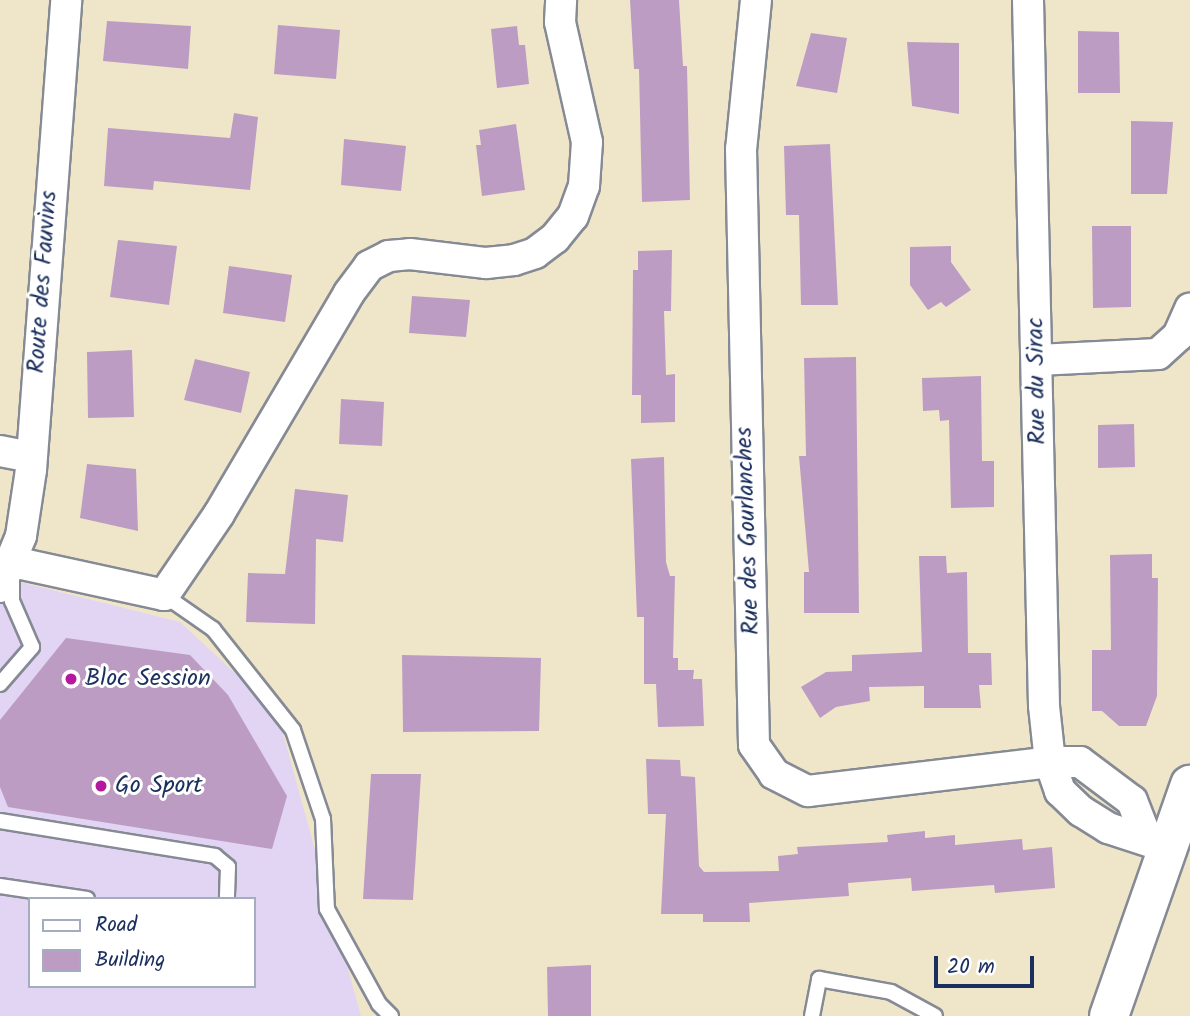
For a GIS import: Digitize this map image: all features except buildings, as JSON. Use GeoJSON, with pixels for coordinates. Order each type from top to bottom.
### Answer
{"type":"FeatureCollection","features":[{"type":"Feature","properties":{"kind":"street","name":"Route des Fauvins"},"geometry":{"type":"LineString","coordinates":[[4,574],[25,513],[66,0]]}},
{"type":"Feature","properties":{"kind":"street"},"geometry":{"type":"LineString","coordinates":[[4,574],[164,595],[219,514],[349,293],[369,266],[389,256],[410,254],[486,263],[514,260],[536,253],[573,216],[584,186],[587,142],[560,22],[561,0]]}},
{"type":"Feature","properties":{"kind":"street","name":"Rue des Gourlanches"},"geometry":{"type":"LineString","coordinates":[[756,0],[741,149],[754,745],[774,774],[808,791],[1050,762],[1080,762],[1111,782],[1132,801],[1158,844]]}},
{"type":"Feature","properties":{"kind":"street","name":"Rue du Sirac"},"geometry":{"type":"LineString","coordinates":[[1028,0],[1044,706],[1050,762]]}},
{"type":"Feature","properties":{"kind":"street"},"geometry":{"type":"LineString","coordinates":[[1038,360],[1158,354],[1178,336],[1190,309]]}},
{"type":"Feature","properties":{"kind":"street"},"geometry":{"type":"LineString","coordinates":[[0,451],[31,457]]}},
{"type":"Feature","properties":{"kind":"street"},"geometry":{"type":"LineString","coordinates":[[1050,762],[1059,791],[1081,811],[1108,828],[1158,844]]}},
{"type":"Feature","properties":{"kind":"street"},"geometry":{"type":"LineString","coordinates":[[1109,1016],[1158,844],[1190,785]]}},
{"type":"Feature","properties":{"kind":"lane"},"geometry":{"type":"LineString","coordinates":[[0,684],[32,647],[12,601],[4,574]]}},
{"type":"Feature","properties":{"kind":"lane"},"geometry":{"type":"LineString","coordinates":[[164,595],[213,629],[293,730],[323,819],[327,909],[379,1004],[391,1016]]}},
{"type":"Feature","properties":{"kind":"lane"},"geometry":{"type":"LineString","coordinates":[[0,821],[215,856],[228,867],[227,897]]}},
{"type":"Feature","properties":{"kind":"lane"},"geometry":{"type":"LineString","coordinates":[[0,886],[74,897]]}},
{"type":"Feature","properties":{"kind":"lane"},"geometry":{"type":"LineString","coordinates":[[812,1016],[819,979],[891,992],[935,1016]]}},
{"type":"Feature","properties":{"kind":"shaded area"},"geometry":{"type":"Polygon","coordinates":[[[0,577],[180,622],[277,712],[361,1016],[0,1016],[0,577]]]}},
{"type":"Feature","properties":{"kind":"place","name":"Bloc Session"},"geometry":{"type":"Point","coordinates":[71,679]}},
{"type":"Feature","properties":{"kind":"place","name":"Go Sport"},"geometry":{"type":"Point","coordinates":[101,786]}}]}
